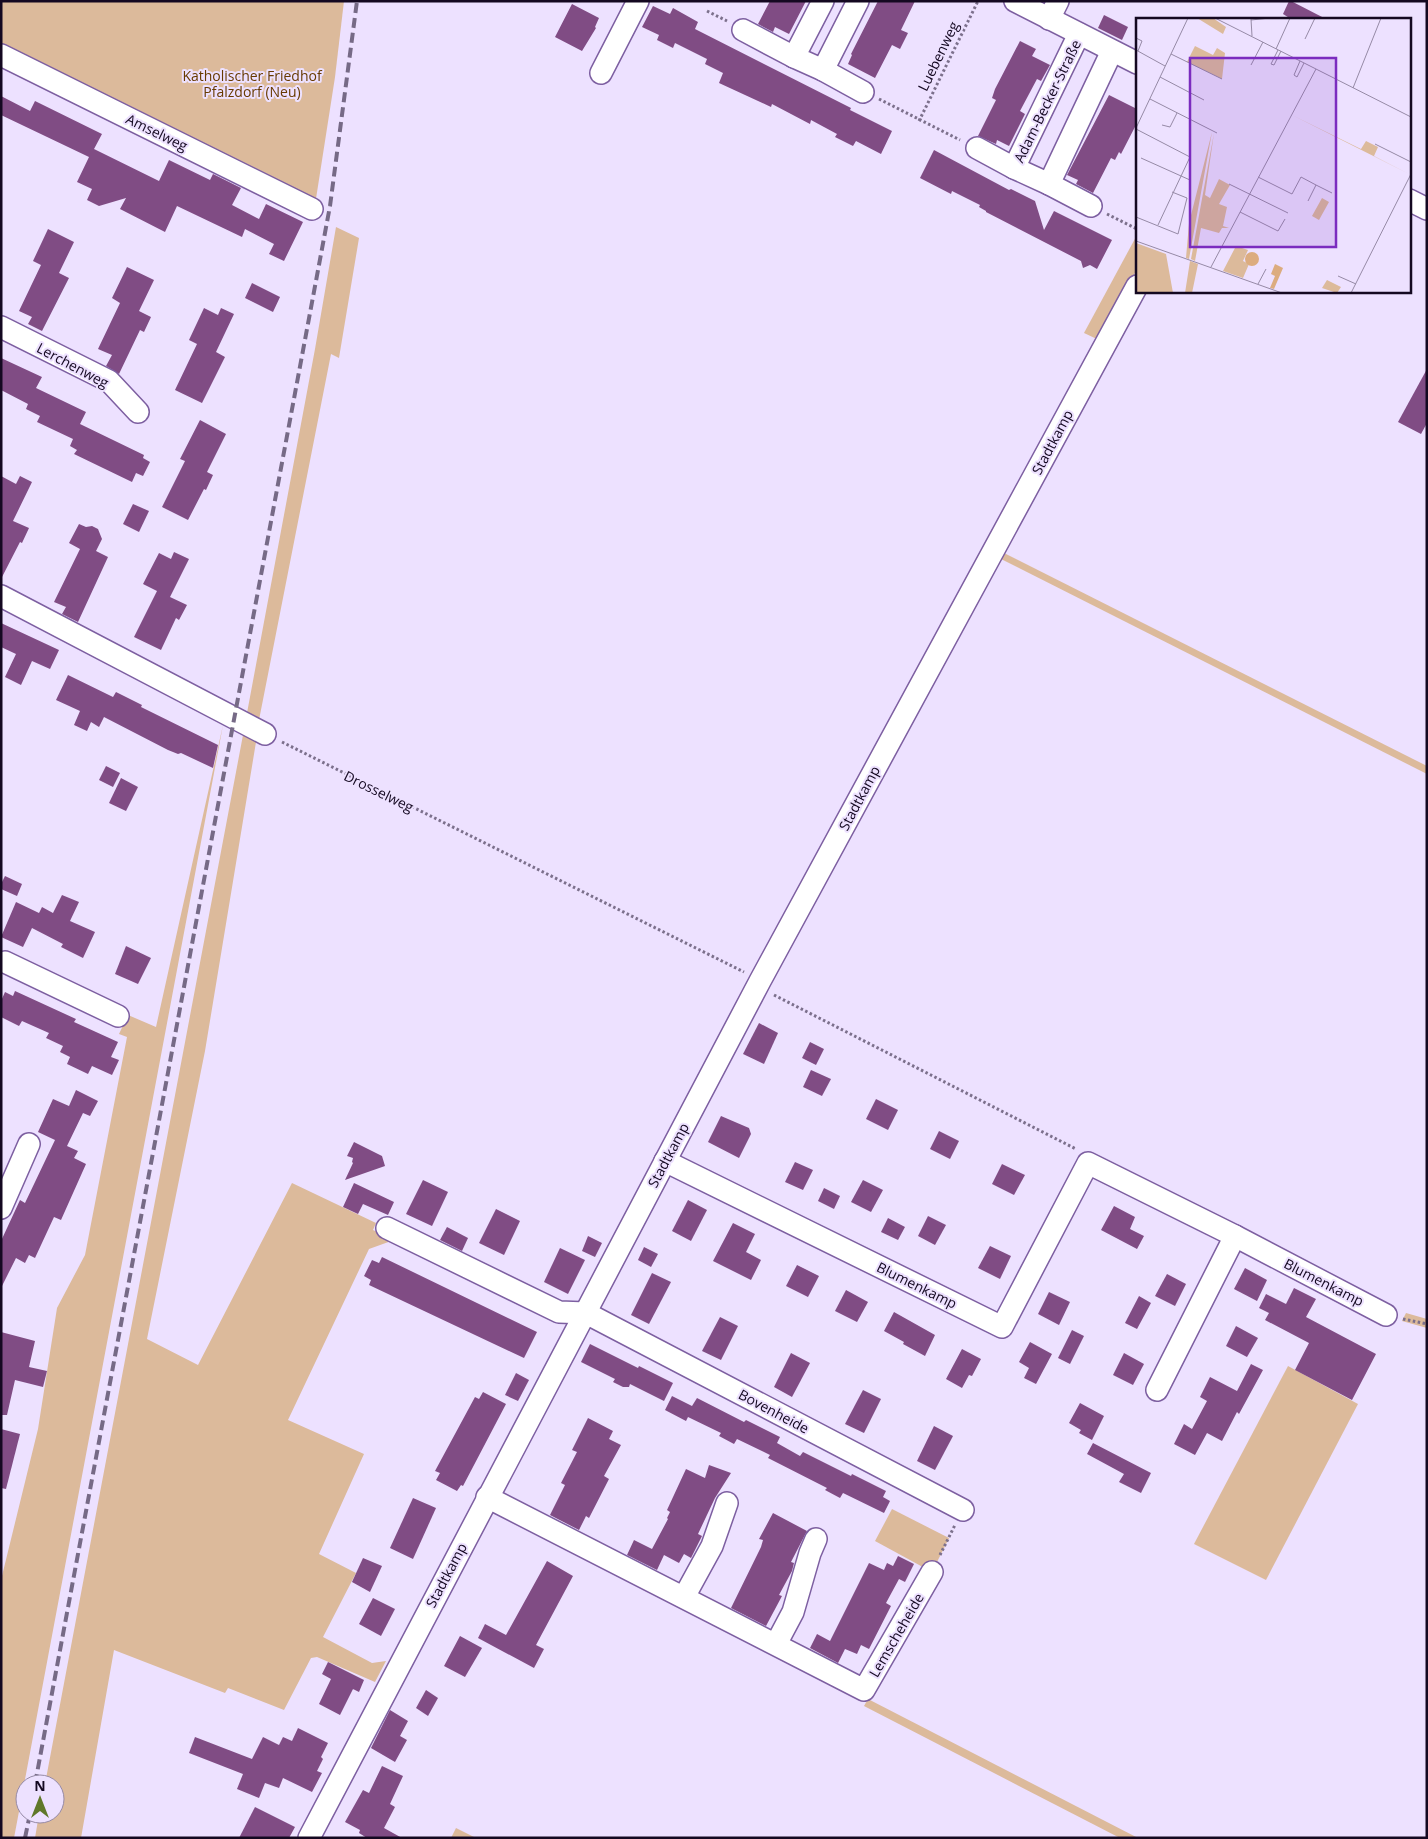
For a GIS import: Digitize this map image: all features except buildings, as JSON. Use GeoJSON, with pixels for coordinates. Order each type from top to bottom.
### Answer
{"type":"FeatureCollection","features":[{"type":"Feature","properties":{"kind":"street"},"geometry":{"type":"LineString","coordinates":[[601,72],[638,1]]}},
{"type":"Feature","properties":{"kind":"street"},"geometry":{"type":"LineString","coordinates":[[794,57],[823,1]]}},
{"type":"Feature","properties":{"kind":"street"},"geometry":{"type":"LineString","coordinates":[[822,70],[858,1]]}},
{"type":"Feature","properties":{"kind":"street"},"geometry":{"type":"LineString","coordinates":[[1014,1],[1054,10],[1080,34],[1136,63]]}},
{"type":"Feature","properties":{"kind":"street"},"geometry":{"type":"LineString","coordinates":[[743,30],[863,92]]}},
{"type":"Feature","properties":{"kind":"street","name":"Adam-Becker-Straße"},"geometry":{"type":"LineString","coordinates":[[1014,168],[1080,34]]}},
{"type":"Feature","properties":{"kind":"street"},"geometry":{"type":"LineString","coordinates":[[1049,184],[1112,51]]}},
{"type":"Feature","properties":{"kind":"street","name":"Amselweg"},"geometry":{"type":"LineString","coordinates":[[1,55],[312,209]]}},
{"type":"Feature","properties":{"kind":"street","name":"Adam-Becker-Straße"},"geometry":{"type":"LineString","coordinates":[[977,148],[1091,206]]}},
{"type":"Feature","properties":{"kind":"street"},"geometry":{"type":"LineString","coordinates":[[1410,200],[1427,209]]}},
{"type":"Feature","properties":{"kind":"street","name":"Stadtkamp"},"geometry":{"type":"LineString","coordinates":[[309,1838],[760,981],[1136,288]]}},
{"type":"Feature","properties":{"kind":"street","name":"Lerchenweg"},"geometry":{"type":"LineString","coordinates":[[1,327],[109,381],[138,412]]}},
{"type":"Feature","properties":{"kind":"street"},"geometry":{"type":"LineString","coordinates":[[1,596],[265,734]]}},
{"type":"Feature","properties":{"kind":"street"},"geometry":{"type":"LineString","coordinates":[[3,964],[118,1016]]}},
{"type":"Feature","properties":{"kind":"street"},"geometry":{"type":"LineString","coordinates":[[4,1195],[29,1144]]}},
{"type":"Feature","properties":{"kind":"street","name":"Blumenkamp"},"geometry":{"type":"LineString","coordinates":[[665,1161],[1002,1328],[1088,1163],[1235,1236],[1386,1315]]}},
{"type":"Feature","properties":{"kind":"street"},"geometry":{"type":"LineString","coordinates":[[386,1228],[559,1312],[586,1313]]}},
{"type":"Feature","properties":{"kind":"street"},"geometry":{"type":"LineString","coordinates":[[1157,1390],[1235,1236]]}},
{"type":"Feature","properties":{"kind":"street","name":"Bovenheide"},"geometry":{"type":"LineString","coordinates":[[586,1313],[963,1510]]}},
{"type":"Feature","properties":{"kind":"street","name":"Lemscheheide"},"geometry":{"type":"LineString","coordinates":[[487,1497],[864,1690],[932,1572]]}},
{"type":"Feature","properties":{"kind":"street"},"geometry":{"type":"LineString","coordinates":[[684,1597],[712,1546],[727,1503]]}},
{"type":"Feature","properties":{"kind":"street"},"geometry":{"type":"LineString","coordinates":[[776,1644],[794,1612],[810,1553],[816,1539]]}},
{"type":"Feature","properties":{"kind":"path","name":"Luebenweg"},"geometry":{"type":"LineString","coordinates":[[919,120],[978,1]]}},
{"type":"Feature","properties":{"kind":"path"},"geometry":{"type":"LineString","coordinates":[[863,92],[977,148]]}},
{"type":"Feature","properties":{"kind":"path"},"geometry":{"type":"LineString","coordinates":[[1091,206],[1136,228]]}},
{"type":"Feature","properties":{"kind":"path","name":"Drosselweg"},"geometry":{"type":"LineString","coordinates":[[265,734],[760,981]]}},
{"type":"Feature","properties":{"kind":"path"},"geometry":{"type":"LineString","coordinates":[[760,981],[769,992],[1076,1150],[1088,1163]]}},
{"type":"Feature","properties":{"kind":"path"},"geometry":{"type":"LineString","coordinates":[[932,1572],[963,1510]]}},
{"type":"Feature","properties":{"kind":"green space","name":"Katholischer Friedhof Pfalzdorf (Neu)"},"geometry":{"type":"Polygon","coordinates":[[[1,1],[344,1],[335,77],[315,205],[1,48],[1,1]]]}},
{"type":"Feature","properties":{"kind":"green space"},"geometry":{"type":"Polygon","coordinates":[[[336,227],[359,238],[339,358],[331,354],[259,720],[247,713],[336,227]]]}},
{"type":"Feature","properties":{"kind":"green space"},"geometry":{"type":"Polygon","coordinates":[[[1136,237],[1136,271],[1099,340],[1084,333],[1136,237]]]}},
{"type":"Feature","properties":{"kind":"green space"},"geometry":{"type":"Polygon","coordinates":[[[1002,552],[1427,766],[1427,774],[999,558],[1002,552]]]}},
{"type":"Feature","properties":{"kind":"green space"},"geometry":{"type":"Polygon","coordinates":[[[223,725],[26,1774],[15,1774],[15,1824],[17,1824],[14,1838],[1,1838],[1,1580],[38,1429],[57,1308],[85,1255],[127,1037],[119,1034],[128,1015],[156,1027],[223,725]]]}},
{"type":"Feature","properties":{"kind":"green space"},"geometry":{"type":"Polygon","coordinates":[[[243,735],[256,742],[205,1051],[147,1339],[198,1365],[292,1183],[376,1223],[373,1230],[394,1240],[369,1249],[288,1420],[364,1454],[319,1554],[356,1573],[323,1637],[372,1663],[386,1661],[375,1682],[317,1657],[311,1658],[284,1710],[228,1688],[225,1693],[114,1650],[81,1838],[35,1838],[37,1824],[65,1824],[65,1774],[47,1774],[243,735]]]}},
{"type":"Feature","properties":{"kind":"green space"},"geometry":{"type":"Polygon","coordinates":[[[1406,1313],[1427,1319],[1427,1328],[1402,1321],[1406,1313]]]}},
{"type":"Feature","properties":{"kind":"green space"},"geometry":{"type":"Polygon","coordinates":[[[1288,1366],[1358,1404],[1266,1580],[1194,1544],[1288,1366]]]}},
{"type":"Feature","properties":{"kind":"green space"},"geometry":{"type":"Polygon","coordinates":[[[892,1509],[949,1538],[932,1572],[875,1541],[892,1509]]]}},
{"type":"Feature","properties":{"kind":"green space"},"geometry":{"type":"Polygon","coordinates":[[[868,1699],[1138,1838],[1120,1838],[864,1706],[868,1699]]]}},
{"type":"Feature","properties":{"kind":"green space"},"geometry":{"type":"Polygon","coordinates":[[[456,1828],[476,1838],[451,1838],[456,1828]]]}},
{"type":"Feature","properties":{"kind":"railway"},"geometry":{"type":"LineString","coordinates":[[37,1774],[330,206],[357,1]]}},
{"type":"Feature","properties":{"kind":"railway"},"geometry":{"type":"LineString","coordinates":[[25,1838],[28,1824]]}}]}
